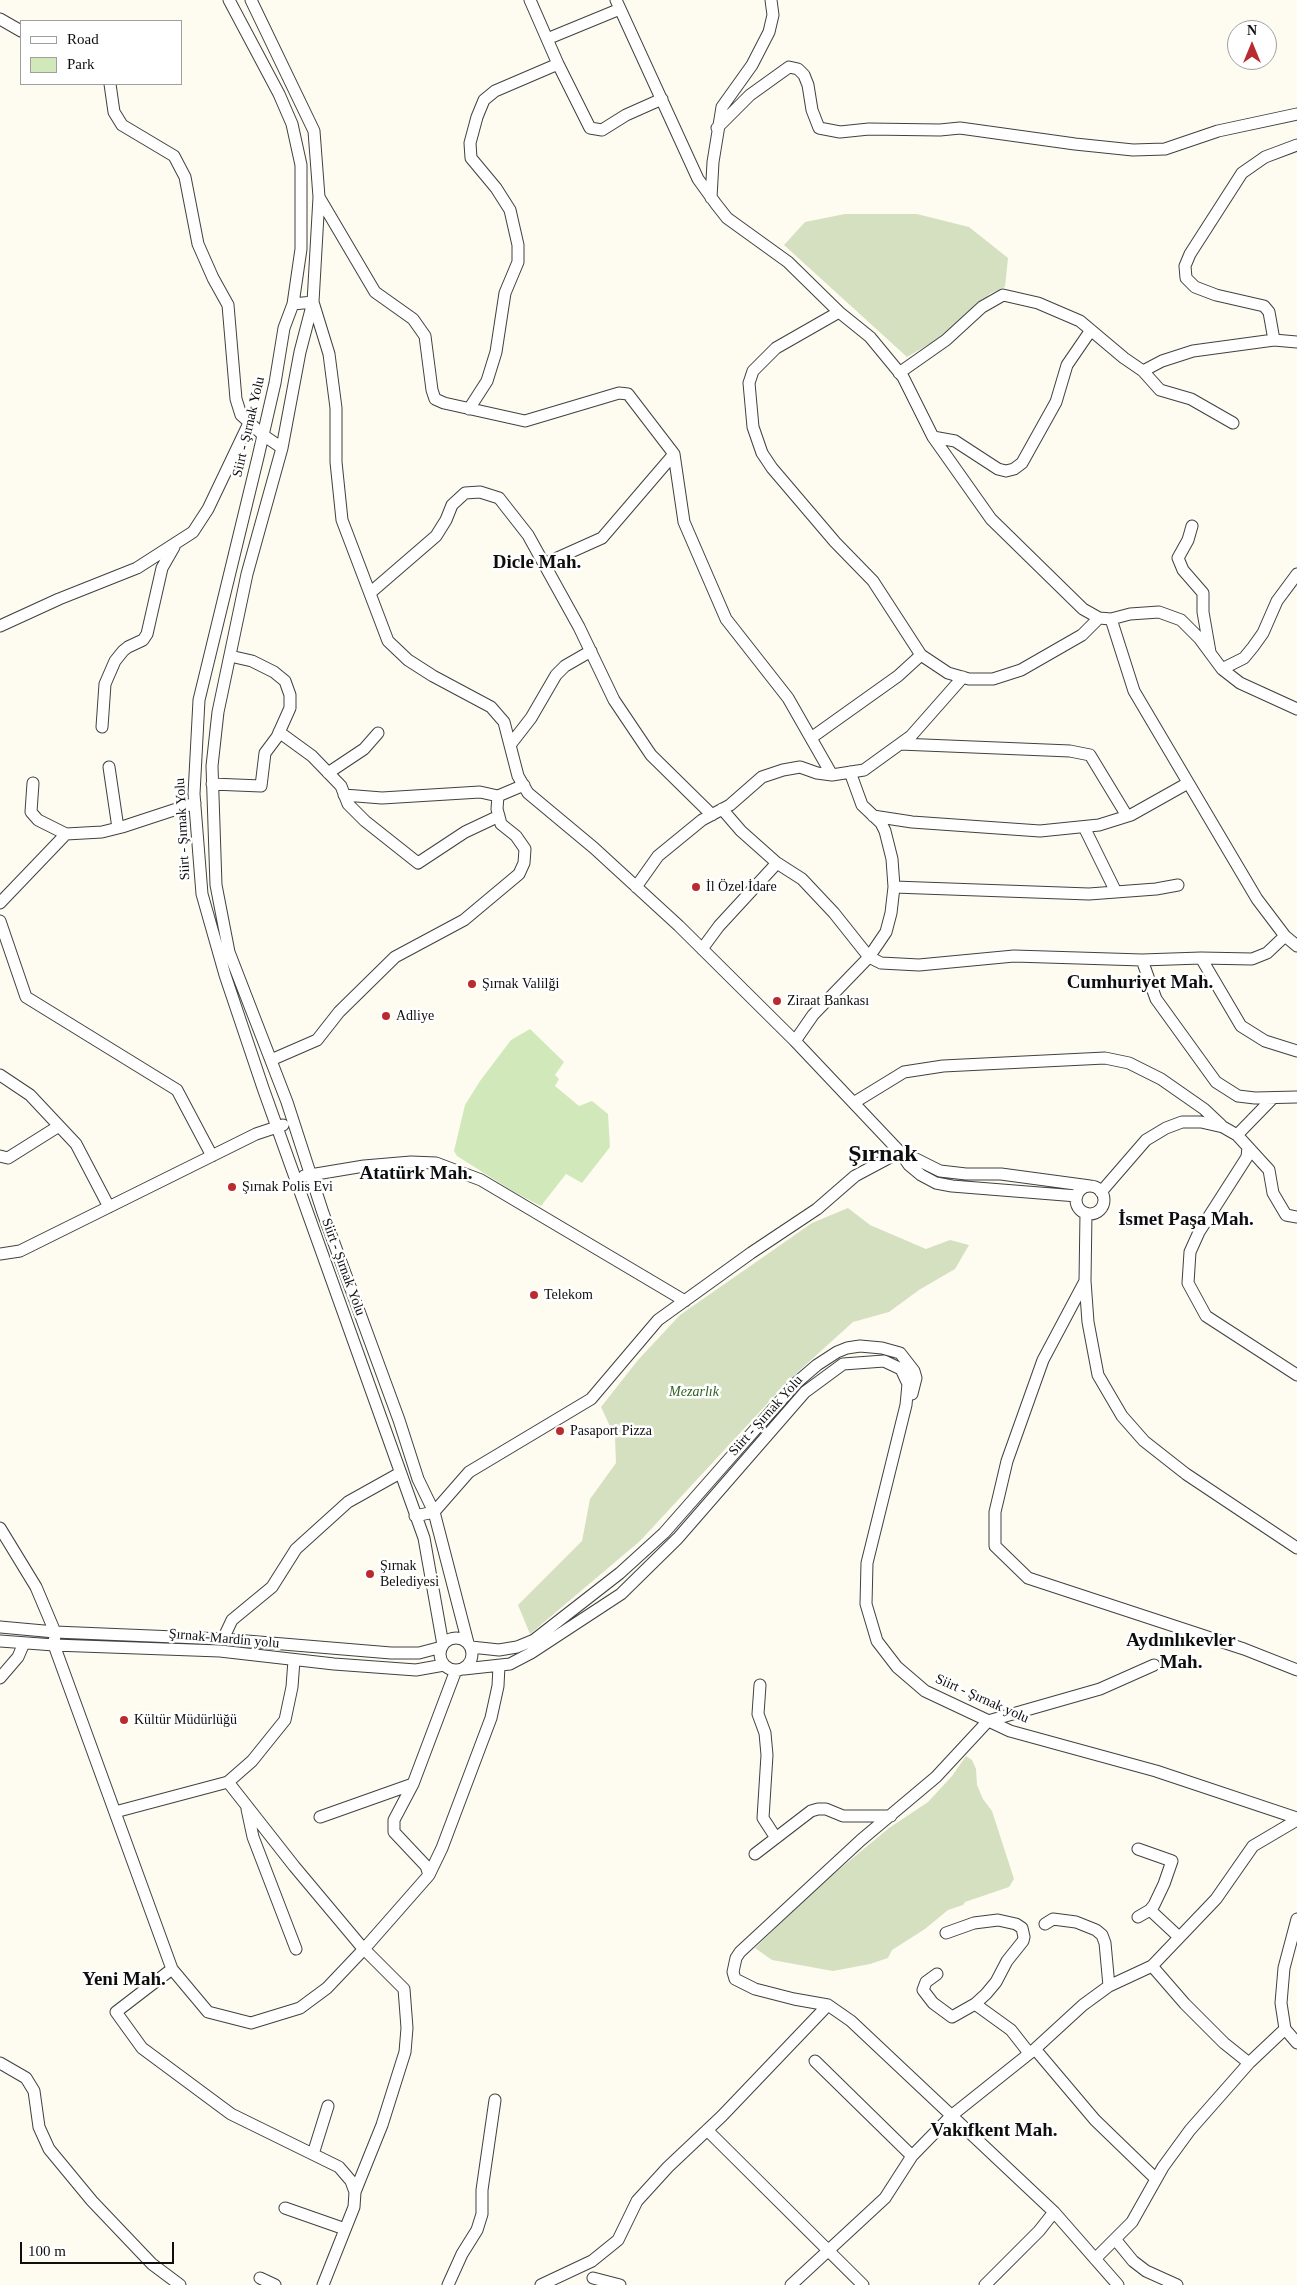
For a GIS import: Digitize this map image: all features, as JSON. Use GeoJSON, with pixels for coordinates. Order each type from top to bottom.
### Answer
{"type":"FeatureCollection","features":[{"type":"Feature","properties":{"kind":"street","name":"Siirt - Şırnak Yolu"},"geometry":{"type":"LineString","coordinates":[[229,0],[289,116],[301,165],[301,248],[293,304],[284,328],[263,436],[199,700],[195,802],[202,894],[225,975],[424,1538],[443,1646]]}},
{"type":"Feature","properties":{"kind":"street","name":"Siirt - Şırnak Yolu"},"geometry":{"type":"LineString","coordinates":[[251,0],[314,131],[319,197],[313,302],[300,352],[282,448],[247,574],[218,712],[212,766],[216,885],[229,952],[294,1123],[418,1479],[434,1512],[470,1645],[499,1650],[517,1647],[534,1640],[620,1573],[664,1533],[796,1383],[837,1352],[860,1346],[882,1348],[900,1353],[914,1371],[916,1378],[914,1390],[906,1405]]}},
{"type":"Feature","properties":{"kind":"street"},"geometry":{"type":"LineString","coordinates":[[530,0],[558,64],[590,128],[602,130],[626,115],[662,98]]}},
{"type":"Feature","properties":{"kind":"street"},"geometry":{"type":"LineString","coordinates":[[711,198],[712,162],[722,107],[752,65],[769,32],[772,15],[771,0]]}},
{"type":"Feature","properties":{"kind":"street"},"geometry":{"type":"LineString","coordinates":[[547,39],[618,4],[698,179],[711,198],[727,218],[788,262],[838,312],[870,337],[899,373],[933,436],[991,519],[1083,610],[1099,618],[1112,619],[1130,614],[1159,612],[1181,620],[1210,652],[1222,669],[1240,683],[1297,709]]}},
{"type":"Feature","properties":{"kind":"street"},"geometry":{"type":"LineString","coordinates":[[0,19],[20,30]]}},
{"type":"Feature","properties":{"kind":"street"},"geometry":{"type":"LineString","coordinates":[[469,409],[487,381],[496,352],[505,293],[518,262],[516,236],[510,210],[496,188],[471,158],[470,143],[484,100],[495,91],[558,64]]}},
{"type":"Feature","properties":{"kind":"street"},"geometry":{"type":"LineString","coordinates":[[717,128],[750,95],[789,67],[798,69],[804,75],[808,85],[812,110],[819,128],[840,132],[869,129],[940,130],[960,128],[1075,144],[1134,150],[1165,149],[1218,131],[1297,114]]}},
{"type":"Feature","properties":{"kind":"street"},"geometry":{"type":"LineString","coordinates":[[110,85],[114,112],[122,125],[174,156],[185,177],[198,244],[213,278],[228,305],[236,399],[241,415],[263,436],[282,448]]}},
{"type":"Feature","properties":{"kind":"street"},"geometry":{"type":"LineString","coordinates":[[1274,340],[1269,312],[1264,306],[1216,295],[1195,287],[1186,278],[1185,266],[1190,254],[1242,172],[1265,157],[1297,145]]}},
{"type":"Feature","properties":{"kind":"street"},"geometry":{"type":"LineString","coordinates":[[319,197],[375,292],[391,301],[413,319],[425,336],[432,390],[435,399],[469,409],[524,421],[619,393],[628,394],[674,454],[684,522],[726,618],[788,698],[832,775]]}},
{"type":"Feature","properties":{"kind":"street"},"geometry":{"type":"LineString","coordinates":[[899,373],[946,340],[982,307],[1002,295],[1038,303],[1080,321],[1143,371],[1160,390],[1192,399],[1233,423]]}},
{"type":"Feature","properties":{"kind":"street"},"geometry":{"type":"LineString","coordinates":[[293,304],[313,302],[329,354],[336,408],[336,462],[342,520],[388,641],[408,660],[490,707],[504,722],[518,776],[528,793],[636,887],[702,949],[855,1102],[921,1175],[936,1183],[1077,1196]]}},
{"type":"Feature","properties":{"kind":"street"},"geometry":{"type":"LineString","coordinates":[[838,312],[776,348],[753,370],[749,383],[752,427],[762,453],[772,468],[835,542],[873,581],[921,655],[948,673],[963,677],[994,679],[1021,670],[1082,635],[1099,618]]}},
{"type":"Feature","properties":{"kind":"street"},"geometry":{"type":"LineString","coordinates":[[933,436],[955,441],[998,469],[1006,471],[1014,469],[1022,463],[1052,409],[1063,386],[1067,365],[1091,330]]}},
{"type":"Feature","properties":{"kind":"street"},"geometry":{"type":"LineString","coordinates":[[1143,371],[1162,361],[1193,351],[1274,340],[1297,342]]}},
{"type":"Feature","properties":{"kind":"street"},"geometry":{"type":"LineString","coordinates":[[0,626],[59,599],[136,568],[193,532],[208,509],[249,423]]}},
{"type":"Feature","properties":{"kind":"street"},"geometry":{"type":"LineString","coordinates":[[544,564],[602,538],[674,454]]}},
{"type":"Feature","properties":{"kind":"street"},"geometry":{"type":"LineString","coordinates":[[370,593],[436,536],[446,520],[452,505],[464,493],[480,492],[499,498],[528,536],[591,651],[614,700],[651,755],[777,862],[802,880],[834,913],[869,957],[881,963],[919,964],[1014,956],[1142,960],[1252,959],[1267,953],[1285,936]]}},
{"type":"Feature","properties":{"kind":"street"},"geometry":{"type":"LineString","coordinates":[[1192,526],[1188,540],[1178,558],[1183,570],[1203,592],[1203,612],[1210,652]]}},
{"type":"Feature","properties":{"kind":"street"},"geometry":{"type":"LineString","coordinates":[[102,727],[105,684],[115,661],[128,647],[143,640],[147,634],[162,568],[174,545]]}},
{"type":"Feature","properties":{"kind":"street"},"geometry":{"type":"LineString","coordinates":[[1222,669],[1244,658],[1253,647],[1263,633],[1278,601],[1297,574]]}},
{"type":"Feature","properties":{"kind":"street"},"geometry":{"type":"LineString","coordinates":[[1112,619],[1134,691],[1257,900],[1285,936],[1297,946]]}},
{"type":"Feature","properties":{"kind":"street"},"geometry":{"type":"LineString","coordinates":[[510,745],[531,718],[556,675],[565,666],[591,651]]}},
{"type":"Feature","properties":{"kind":"street"},"geometry":{"type":"LineString","coordinates":[[811,738],[898,676],[921,655]]}},
{"type":"Feature","properties":{"kind":"street"},"geometry":{"type":"LineString","coordinates":[[212,784],[261,786],[265,753],[279,732],[290,708],[290,694],[285,681],[274,672],[252,661],[230,656]]}},
{"type":"Feature","properties":{"kind":"street"},"geometry":{"type":"LineString","coordinates":[[636,887],[658,856],[717,812],[730,805],[762,777],[800,767],[817,773],[832,775],[864,770],[910,736],[963,677]]}},
{"type":"Feature","properties":{"kind":"street"},"geometry":{"type":"LineString","coordinates":[[279,732],[312,756],[341,786],[348,804],[366,821],[418,862],[466,832],[499,816]]}},
{"type":"Feature","properties":{"kind":"street"},"geometry":{"type":"LineString","coordinates":[[328,773],[364,749],[378,733]]}},
{"type":"Feature","properties":{"kind":"street"},"geometry":{"type":"LineString","coordinates":[[900,744],[1070,751],[1090,755],[1126,816]]}},
{"type":"Feature","properties":{"kind":"street"},"geometry":{"type":"LineString","coordinates":[[109,767],[118,828]]}},
{"type":"Feature","properties":{"kind":"street"},"geometry":{"type":"LineString","coordinates":[[795,1041],[812,1015],[869,957],[886,932],[892,913],[894,887],[892,859],[885,831],[881,823],[862,805],[850,772]]}},
{"type":"Feature","properties":{"kind":"street"},"geometry":{"type":"LineString","coordinates":[[33,783],[31,812],[38,820],[66,834],[102,832],[195,802]]}},
{"type":"Feature","properties":{"kind":"street"},"geometry":{"type":"LineString","coordinates":[[872,816],[912,822],[1040,831],[1084,827],[1099,825],[1126,816],[1188,783]]}},
{"type":"Feature","properties":{"kind":"street"},"geometry":{"type":"LineString","coordinates":[[344,795],[382,798],[480,792],[498,796],[524,785]]}},
{"type":"Feature","properties":{"kind":"street"},"geometry":{"type":"LineString","coordinates":[[271,1060],[317,1040],[339,1012],[395,957],[464,920],[519,874],[524,863],[525,849],[516,836],[501,824],[498,796]]}},
{"type":"Feature","properties":{"kind":"street"},"geometry":{"type":"LineString","coordinates":[[1084,827],[1116,892]]}},
{"type":"Feature","properties":{"kind":"street"},"geometry":{"type":"LineString","coordinates":[[0,903],[66,834]]}},
{"type":"Feature","properties":{"kind":"street"},"geometry":{"type":"LineString","coordinates":[[702,949],[719,926],[777,862]]}},
{"type":"Feature","properties":{"kind":"street"},"geometry":{"type":"LineString","coordinates":[[894,887],[1089,894],[1156,889],[1178,885]]}},
{"type":"Feature","properties":{"kind":"street"},"geometry":{"type":"LineString","coordinates":[[0,920],[26,997],[176,1090],[212,1156]]}},
{"type":"Feature","properties":{"kind":"street"},"geometry":{"type":"LineString","coordinates":[[1201,958],[1241,1026],[1265,1041],[1297,1050]]}},
{"type":"Feature","properties":{"kind":"street"},"geometry":{"type":"LineString","coordinates":[[1142,960],[1156,999],[1216,1082],[1238,1096],[1297,1097]]}},
{"type":"Feature","properties":{"kind":"street"},"geometry":{"type":"LineString","coordinates":[[855,1102],[904,1072],[914,1070],[942,1066],[1105,1058],[1129,1063],[1161,1079],[1204,1109],[1222,1127]]}},
{"type":"Feature","properties":{"kind":"street"},"geometry":{"type":"LineString","coordinates":[[0,1075],[30,1095],[76,1144],[109,1207]]}},
{"type":"Feature","properties":{"kind":"street"},"geometry":{"type":"LineString","coordinates":[[1237,1135],[1273,1098]]}},
{"type":"Feature","properties":{"kind":"street"},"geometry":{"type":"LineString","coordinates":[[1101,1192],[1146,1140],[1166,1128],[1182,1122],[1201,1122],[1222,1127],[1237,1135],[1269,1170],[1273,1193],[1286,1215],[1297,1217]]}},
{"type":"Feature","properties":{"kind":"street"},"geometry":{"type":"LineString","coordinates":[[1,1251],[20,1251],[256,1134],[278,1126],[294,1123]]}},
{"type":"Feature","properties":{"kind":"street"},"geometry":{"type":"LineString","coordinates":[[0,1156],[8,1158],[59,1126]]}},
{"type":"Feature","properties":{"kind":"street"},"geometry":{"type":"LineString","coordinates":[[1248,1146],[1247,1157],[1196,1239],[1190,1252],[1188,1283],[1206,1316],[1297,1374]]}},
{"type":"Feature","properties":{"kind":"street"},"geometry":{"type":"LineString","coordinates":[[900,1152],[940,1171],[966,1174],[1001,1174],[1090,1186],[1101,1192],[1104,1200],[1101,1208],[1095,1212],[1086,1213]]}},
{"type":"Feature","properties":{"kind":"street"},"geometry":{"type":"LineString","coordinates":[[415,1516],[434,1512],[469,1472],[591,1399],[658,1320],[817,1209],[855,1176],[900,1152]]}},
{"type":"Feature","properties":{"kind":"street"},"geometry":{"type":"LineString","coordinates":[[296,1178],[364,1166],[411,1162],[436,1164],[481,1180],[685,1301]]}},
{"type":"Feature","properties":{"kind":"street"},"geometry":{"type":"LineString","coordinates":[[1090,1186],[1082,1189],[1077,1196],[1077,1204],[1086,1213],[1085,1281],[1088,1322],[1098,1375],[1122,1416],[1144,1441],[1186,1474],[1297,1548]]}},
{"type":"Feature","properties":{"kind":"street"},"geometry":{"type":"LineString","coordinates":[[1085,1281],[1043,1360],[1007,1461],[995,1512],[994,1546],[1028,1578],[1244,1650],[1297,1670]]}},
{"type":"Feature","properties":{"kind":"street","name":"Siirt - Şırnak Yolu"},"geometry":{"type":"LineString","coordinates":[[460,1670],[510,1664],[531,1653],[622,1594],[678,1538],[805,1392],[843,1364],[884,1361],[901,1368],[908,1384],[906,1405]]}},
{"type":"Feature","properties":{"kind":"street","name":"Siirt - Şırnak yolu"},"geometry":{"type":"LineString","coordinates":[[906,1405],[867,1564],[866,1604],[877,1641],[897,1666],[925,1691],[1010,1731],[1156,1771],[1297,1819]]}},
{"type":"Feature","properties":{"kind":"street"},"geometry":{"type":"LineString","coordinates":[[223,1639],[232,1620],[272,1587],[296,1549],[348,1502],[400,1473]]}},
{"type":"Feature","properties":{"kind":"street"},"geometry":{"type":"LineString","coordinates":[[0,1528],[36,1587],[55,1632],[54,1645],[172,1969],[208,2012],[251,2023],[300,2008],[326,1988],[364,1949],[429,1875],[445,1839],[491,1718],[498,1686],[499,1666]]}},
{"type":"Feature","properties":{"kind":"street","name":"Şırnak-Mardin yolu"},"geometry":{"type":"LineString","coordinates":[[0,1627],[55,1632],[223,1639],[392,1653],[419,1653],[443,1646]]}},
{"type":"Feature","properties":{"kind":"street"},"geometry":{"type":"LineString","coordinates":[[429,1875],[426,1866],[394,1832],[394,1820],[413,1784],[460,1670],[472,1657],[470,1645],[454,1638],[443,1646],[440,1656],[444,1665],[460,1670]]}},
{"type":"Feature","properties":{"kind":"street","name":"Şırnak-Mardin yolu"},"geometry":{"type":"LineString","coordinates":[[0,1640],[54,1645],[220,1651],[294,1660],[416,1670],[444,1665]]}},
{"type":"Feature","properties":{"kind":"street"},"geometry":{"type":"LineString","coordinates":[[0,1678],[18,1657],[24,1643]]}},
{"type":"Feature","properties":{"kind":"street"},"geometry":{"type":"LineString","coordinates":[[115,1812],[228,1782],[252,1760],[285,1720],[292,1687],[294,1660]]}},
{"type":"Feature","properties":{"kind":"street"},"geometry":{"type":"LineString","coordinates":[[1118,2285],[1054,2212],[852,2021],[828,2005],[755,1989],[735,1979],[733,1972],[736,1958],[740,1952],[861,1840],[936,1777],[988,1721],[1100,1689],[1154,1665]]}},
{"type":"Feature","properties":{"kind":"street"},"geometry":{"type":"LineString","coordinates":[[760,1685],[758,1714],[764,1733],[767,1755],[763,1818],[776,1838]]}},
{"type":"Feature","properties":{"kind":"street"},"geometry":{"type":"LineString","coordinates":[[228,1782],[294,1866],[364,1949],[404,1989],[407,2039],[405,2052],[382,2125],[355,2192],[354,2206],[323,2285]]}},
{"type":"Feature","properties":{"kind":"street"},"geometry":{"type":"LineString","coordinates":[[320,1817],[413,1784]]}},
{"type":"Feature","properties":{"kind":"street"},"geometry":{"type":"LineString","coordinates":[[246,1805],[253,1837],[296,1949]]}},
{"type":"Feature","properties":{"kind":"street"},"geometry":{"type":"LineString","coordinates":[[755,1854],[811,1812],[818,1809],[826,1809],[843,1816],[891,1816]]}},
{"type":"Feature","properties":{"kind":"street"},"geometry":{"type":"LineString","coordinates":[[791,2285],[885,2198],[912,2156],[951,2116],[1032,2051],[1083,2004],[1109,1986],[1152,1966],[1216,1899],[1253,1846],[1297,1819]]}},
{"type":"Feature","properties":{"kind":"street"},"geometry":{"type":"LineString","coordinates":[[1138,1849],[1172,1861],[1164,1884],[1150,1910],[1138,1917]]}},
{"type":"Feature","properties":{"kind":"street"},"geometry":{"type":"LineString","coordinates":[[1150,1910],[1180,1937]]}},
{"type":"Feature","properties":{"kind":"street"},"geometry":{"type":"LineString","coordinates":[[1045,1924],[1052,1919],[1076,1922],[1096,1930],[1102,1935],[1105,1943],[1109,1986]]}},
{"type":"Feature","properties":{"kind":"street"},"geometry":{"type":"LineString","coordinates":[[1297,1919],[1284,1968],[1281,2003],[1285,2029],[1297,2043]]}},
{"type":"Feature","properties":{"kind":"street"},"geometry":{"type":"LineString","coordinates":[[937,1974],[926,1982],[923,1990],[944,2013],[952,2017],[976,2004],[996,1982],[1007,1961],[1023,1942],[1022,1928],[1016,1924],[998,1920],[986,1920],[946,1933]]}},
{"type":"Feature","properties":{"kind":"street"},"geometry":{"type":"LineString","coordinates":[[1152,1966],[1198,2017],[1224,2043],[1249,2063]]}},
{"type":"Feature","properties":{"kind":"street"},"geometry":{"type":"LineString","coordinates":[[172,1969],[116,2012],[142,2048],[231,2114],[339,2166],[351,2181],[355,2192]]}},
{"type":"Feature","properties":{"kind":"street"},"geometry":{"type":"LineString","coordinates":[[976,2004],[1011,2030],[1095,2120],[1156,2179]]}},
{"type":"Feature","properties":{"kind":"street"},"geometry":{"type":"LineString","coordinates":[[541,2285],[592,2261],[618,2240],[637,2201],[668,2166],[708,2130],[828,2005]]}},
{"type":"Feature","properties":{"kind":"street"},"geometry":{"type":"LineString","coordinates":[[1095,2259],[1132,2222],[1156,2179],[1190,2130],[1249,2063],[1285,2029]]}},
{"type":"Feature","properties":{"kind":"street"},"geometry":{"type":"LineString","coordinates":[[815,2062],[912,2156]]}},
{"type":"Feature","properties":{"kind":"street"},"geometry":{"type":"LineString","coordinates":[[0,2063],[26,2078],[34,2091],[40,2127],[49,2150],[92,2201],[152,2264],[180,2285]]}},
{"type":"Feature","properties":{"kind":"street"},"geometry":{"type":"LineString","coordinates":[[448,2285],[462,2254],[478,2230],[495,2100]]}},
{"type":"Feature","properties":{"kind":"street"},"geometry":{"type":"LineString","coordinates":[[313,2154],[328,2106]]}},
{"type":"Feature","properties":{"kind":"street"},"geometry":{"type":"LineString","coordinates":[[708,2130],[863,2285]]}},
{"type":"Feature","properties":{"kind":"street"},"geometry":{"type":"LineString","coordinates":[[285,2208],[345,2229]]}},
{"type":"Feature","properties":{"kind":"street"},"geometry":{"type":"LineString","coordinates":[[985,2285],[1039,2231],[1054,2212]]}},
{"type":"Feature","properties":{"kind":"street"},"geometry":{"type":"LineString","coordinates":[[1115,2239],[1146,2272],[1177,2285]]}},
{"type":"Feature","properties":{"kind":"street"},"geometry":{"type":"LineString","coordinates":[[592,2261],[591,2281],[620,2285]]}},
{"type":"Feature","properties":{"kind":"street"},"geometry":{"type":"LineString","coordinates":[[260,2278],[275,2285]]}},
{"type":"Feature","properties":{"kind":"green space"},"geometry":{"type":"Polygon","coordinates":[[[845,214],[917,214],[969,227],[1008,258],[1005,287],[991,293],[936,340],[907,357],[784,245],[805,222],[845,214]]]}},
{"type":"Feature","properties":{"kind":"green space"},"geometry":{"type":"Polygon","coordinates":[[[530,1029],[564,1062],[555,1075],[559,1079],[555,1086],[579,1106],[592,1101],[608,1114],[610,1147],[582,1183],[566,1174],[541,1206],[514,1192],[457,1156],[454,1151],[465,1105],[480,1081],[511,1040],[530,1029]]]}},
{"type":"Feature","properties":{"kind":"green space","name":"Mezarlık"},"geometry":{"type":"Polygon","coordinates":[[[848,1208],[870,1225],[926,1249],[950,1240],[969,1245],[955,1269],[919,1290],[889,1312],[853,1322],[791,1378],[640,1541],[530,1634],[518,1605],[582,1541],[590,1499],[616,1463],[615,1437],[601,1407],[638,1360],[680,1315],[812,1223],[848,1208]]]}},
{"type":"Feature","properties":{"kind":"green space"},"geometry":{"type":"Polygon","coordinates":[[[966,1756],[972,1760],[976,1769],[977,1785],[983,1799],[992,1811],[1014,1879],[1009,1887],[948,1910],[925,1929],[892,1950],[888,1958],[870,1964],[833,1971],[772,1960],[755,1948],[818,1887],[889,1828],[928,1802],[952,1776],[966,1756]]]}},
{"type":"Feature","properties":{"kind":"place","name":"İl Özel İdare"},"geometry":{"type":"Point","coordinates":[696,887]}},
{"type":"Feature","properties":{"kind":"place","name":"Şırnak Valilği"},"geometry":{"type":"Point","coordinates":[472,984]}},
{"type":"Feature","properties":{"kind":"place","name":"Ziraat Bankası"},"geometry":{"type":"Point","coordinates":[777,1001]}},
{"type":"Feature","properties":{"kind":"place","name":"Adliye"},"geometry":{"type":"Point","coordinates":[386,1016]}},
{"type":"Feature","properties":{"kind":"place","name":"Şırnak Polis Evi"},"geometry":{"type":"Point","coordinates":[232,1187]}},
{"type":"Feature","properties":{"kind":"place","name":"Telekom"},"geometry":{"type":"Point","coordinates":[534,1295]}},
{"type":"Feature","properties":{"kind":"place","name":"Pasaport Pizza"},"geometry":{"type":"Point","coordinates":[560,1431]}},
{"type":"Feature","properties":{"kind":"place","name":"Şırnak Belediyesi"},"geometry":{"type":"Point","coordinates":[370,1574]}},
{"type":"Feature","properties":{"kind":"place","name":"Kültür Müdürlüğü"},"geometry":{"type":"Point","coordinates":[124,1720]}},
{"type":"Feature","properties":{"kind":"district","name":"Dicle Mah."},"geometry":{"type":"Point","coordinates":[537,563]}},
{"type":"Feature","properties":{"kind":"district","name":"Cumhuriyet Mah."},"geometry":{"type":"Point","coordinates":[1140,983]}},
{"type":"Feature","properties":{"kind":"district","name":"Şırnak"},"geometry":{"type":"Point","coordinates":[883,1155]}},
{"type":"Feature","properties":{"kind":"district","name":"Atatürk Mah."},"geometry":{"type":"Point","coordinates":[416,1174]}},
{"type":"Feature","properties":{"kind":"district","name":"İsmet Paşa Mah."},"geometry":{"type":"Point","coordinates":[1186,1220]}},
{"type":"Feature","properties":{"kind":"district","name":"Aydınlıkevler Mah."},"geometry":{"type":"Point","coordinates":[1181,1652]}},
{"type":"Feature","properties":{"kind":"district","name":"Yeni Mah."},"geometry":{"type":"Point","coordinates":[124,1980]}},
{"type":"Feature","properties":{"kind":"district","name":"Vakıfkent Mah."},"geometry":{"type":"Point","coordinates":[994,2131]}}]}
